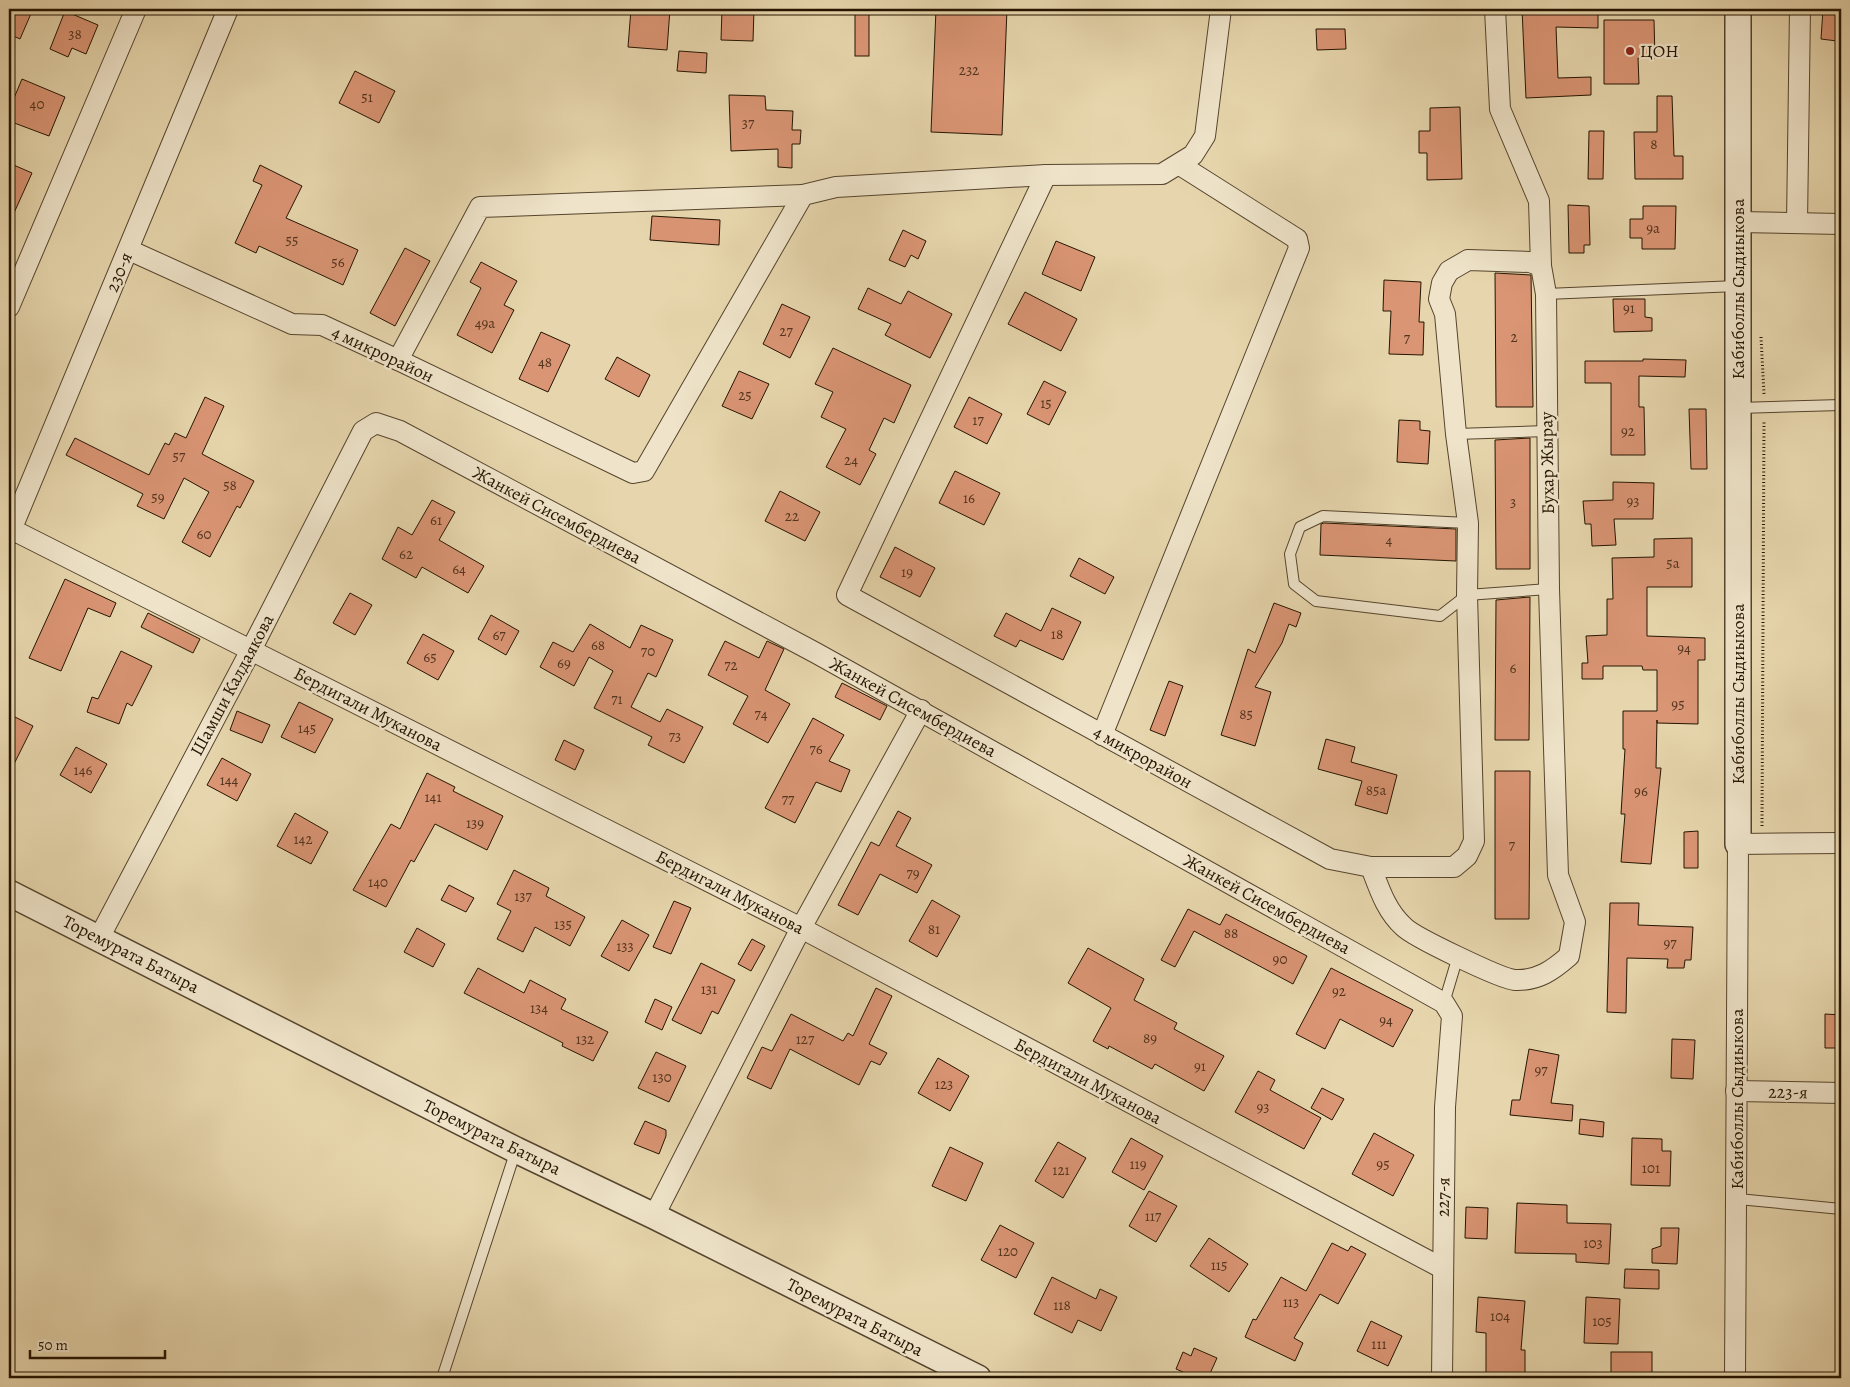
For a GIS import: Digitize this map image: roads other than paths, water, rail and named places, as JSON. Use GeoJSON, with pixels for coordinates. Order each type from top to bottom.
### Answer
{"type":"FeatureCollection","features":[{"type":"Feature","properties":{"kind":"street"},"geometry":{"type":"LineString","coordinates":[[9,307],[136,9]]}},
{"type":"Feature","properties":{"kind":"street","name":"230-я"},"geometry":{"type":"LineString","coordinates":[[10,532],[228,9]]}},
{"type":"Feature","properties":{"kind":"street"},"geometry":{"type":"LineString","coordinates":[[398,360],[480,207],[803,195],[836,188],[1046,175],[1162,174],[1193,155],[1205,136],[1221,9]]}},
{"type":"Feature","properties":{"kind":"street","name":"Бухар Жырау"},"geometry":{"type":"LineString","coordinates":[[1458,956],[1480,968],[1514,980],[1548,974],[1569,956],[1575,922],[1558,875],[1549,589],[1546,294],[1540,266],[1539,201],[1500,109],[1495,9]]}},
{"type":"Feature","properties":{"kind":"street","name":"Кабиболлы Сыдиыкова"},"geometry":{"type":"LineString","coordinates":[[1735,1378],[1738,1199],[1736,1091],[1738,844],[1738,9]]}},
{"type":"Feature","properties":{"kind":"street"},"geometry":{"type":"LineString","coordinates":[[1797,223],[1800,9]]}},
{"type":"Feature","properties":{"kind":"street"},"geometry":{"type":"LineString","coordinates":[[1102,735],[1299,248],[1297,239],[1180,164]]}},
{"type":"Feature","properties":{"kind":"street","name":"4 микрорайон"},"geometry":{"type":"LineString","coordinates":[[1046,175],[847,595],[1330,859],[1371,867],[1454,867],[1467,856],[1474,841],[1467,595]]}},
{"type":"Feature","properties":{"kind":"street","name":"4 микрорайон"},"geometry":{"type":"LineString","coordinates":[[129,250],[292,324],[322,325],[633,473],[644,472],[651,462],[803,195]]}},
{"type":"Feature","properties":{"kind":"street"},"geometry":{"type":"LineString","coordinates":[[1738,222],[1841,224]]}},
{"type":"Feature","properties":{"kind":"street"},"geometry":{"type":"LineString","coordinates":[[1467,595],[1468,523],[1456,434],[1446,314],[1439,300],[1442,283],[1449,271],[1468,260],[1530,262],[1540,266]]}},
{"type":"Feature","properties":{"kind":"street","name":"Жанкей Сисембердиева"},"geometry":{"type":"LineString","coordinates":[[363,431],[376,424],[400,431],[920,710],[1448,1009]]}},
{"type":"Feature","properties":{"kind":"street","name":"Шамши Калдаякова"},"geometry":{"type":"LineString","coordinates":[[99,938],[251,650],[363,431]]}},
{"type":"Feature","properties":{"kind":"street","name":"Бердигали Муканова"},"geometry":{"type":"LineString","coordinates":[[10,532],[251,650],[800,928],[1442,1268]]}},
{"type":"Feature","properties":{"kind":"street"},"geometry":{"type":"LineString","coordinates":[[654,1216],[800,928],[920,710]]}},
{"type":"Feature","properties":{"kind":"street"},"geometry":{"type":"LineString","coordinates":[[1738,844],[1841,843]]}},
{"type":"Feature","properties":{"kind":"street"},"geometry":{"type":"LineString","coordinates":[[1371,867],[1387,907],[1404,928],[1458,956]]}},
{"type":"Feature","properties":{"kind":"street","name":"Торемурата Батыра"},"geometry":{"type":"LineString","coordinates":[[9,893],[516,1150],[654,1216],[978,1378]]}},
{"type":"Feature","properties":{"kind":"street","name":"227-я"},"geometry":{"type":"LineString","coordinates":[[1442,1378],[1442,1268],[1448,1009]]}},
{"type":"Feature","properties":{"kind":"street","name":"223-я"},"geometry":{"type":"LineString","coordinates":[[1736,1091],[1841,1093]]}},
{"type":"Feature","properties":{"kind":"lane"},"geometry":{"type":"LineString","coordinates":[[1546,294],[1738,286]]}},
{"type":"Feature","properties":{"kind":"lane"},"geometry":{"type":"LineString","coordinates":[[1738,408],[1841,404]]}},
{"type":"Feature","properties":{"kind":"lane"},"geometry":{"type":"LineString","coordinates":[[1456,434],[1547,431]]}},
{"type":"Feature","properties":{"kind":"lane"},"geometry":{"type":"LineString","coordinates":[[1468,523],[1323,516],[1300,527],[1290,554],[1294,584],[1316,601],[1440,616],[1467,595],[1549,589]]}},
{"type":"Feature","properties":{"kind":"lane"},"geometry":{"type":"LineString","coordinates":[[1448,1009],[1458,956]]}},
{"type":"Feature","properties":{"kind":"lane"},"geometry":{"type":"LineString","coordinates":[[442,1378],[516,1150]]}},
{"type":"Feature","properties":{"kind":"lane"},"geometry":{"type":"LineString","coordinates":[[1738,1199],[1841,1209]]}},
{"type":"Feature","properties":{"kind":"place","name":"ЦОН"},"geometry":{"type":"Point","coordinates":[1630,51]}}]}
